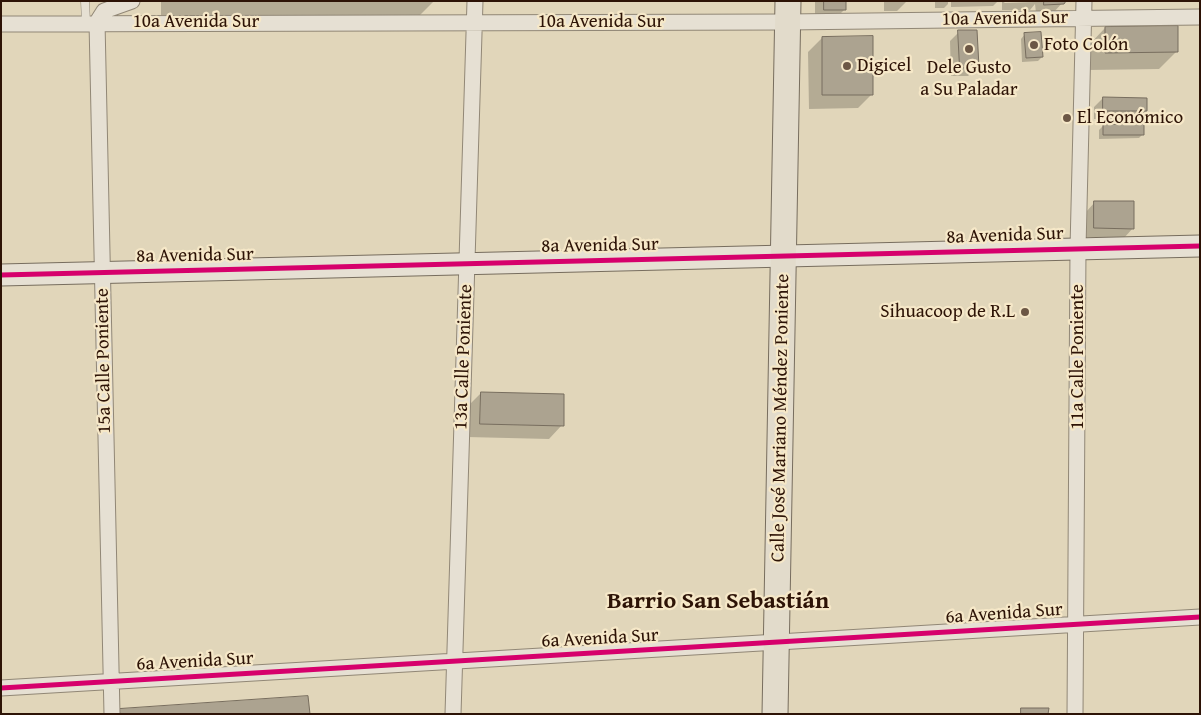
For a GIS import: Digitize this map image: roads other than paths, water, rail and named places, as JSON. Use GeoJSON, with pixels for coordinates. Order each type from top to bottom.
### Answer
{"type":"FeatureCollection","features":[{"type":"Feature","properties":{"kind":"main road","name":"Calle José Mariano Méndez Poniente"},"geometry":{"type":"LineString","coordinates":[[774,714],[785,257],[788,12]]}},
{"type":"Feature","properties":{"kind":"street"},"geometry":{"type":"LineString","coordinates":[[91,22],[104,11],[132,1]]}},
{"type":"Feature","properties":{"kind":"street","name":"13a Calle Poniente"},"geometry":{"type":"LineString","coordinates":[[453,714],[475,1]]}},
{"type":"Feature","properties":{"kind":"street","name":"11a Calle Poniente"},"geometry":{"type":"LineString","coordinates":[[1075,714],[1078,248],[1084,1]]}},
{"type":"Feature","properties":{"kind":"street","name":"10a Avenida Sur"},"geometry":{"type":"LineString","coordinates":[[1,24],[91,22],[474,22],[788,12],[1084,18],[1200,17]]}},
{"type":"Feature","properties":{"kind":"street","name":"15a Calle Poniente"},"geometry":{"type":"LineString","coordinates":[[91,22],[102,273],[112,714]]}},
{"type":"Feature","properties":{"kind":"street","name":"8a Avenida Sur"},"geometry":{"type":"LineString","coordinates":[[1,275],[1200,246]]}},
{"type":"Feature","properties":{"kind":"street","name":"6a Avenida Sur"},"geometry":{"type":"LineString","coordinates":[[1,688],[776,644],[1200,617]]}},
{"type":"Feature","properties":{"kind":"lane"},"geometry":{"type":"LineString","coordinates":[[85,1],[91,22]]}},
{"type":"Feature","properties":{"kind":"place","name":"Foto Colón"},"geometry":{"type":"Point","coordinates":[1034,45]}},
{"type":"Feature","properties":{"kind":"place","name":"Dele Gusto a Su Paladar"},"geometry":{"type":"Point","coordinates":[969,49]}},
{"type":"Feature","properties":{"kind":"place","name":"Digicel"},"geometry":{"type":"Point","coordinates":[847,66]}},
{"type":"Feature","properties":{"kind":"place","name":"El Económico"},"geometry":{"type":"Point","coordinates":[1067,118]}},
{"type":"Feature","properties":{"kind":"place","name":"Sihuacoop de R.L"},"geometry":{"type":"Point","coordinates":[1025,312]}},
{"type":"Feature","properties":{"kind":"district","name":"Barrio San Sebastián"},"geometry":{"type":"Point","coordinates":[718,602]}}]}
